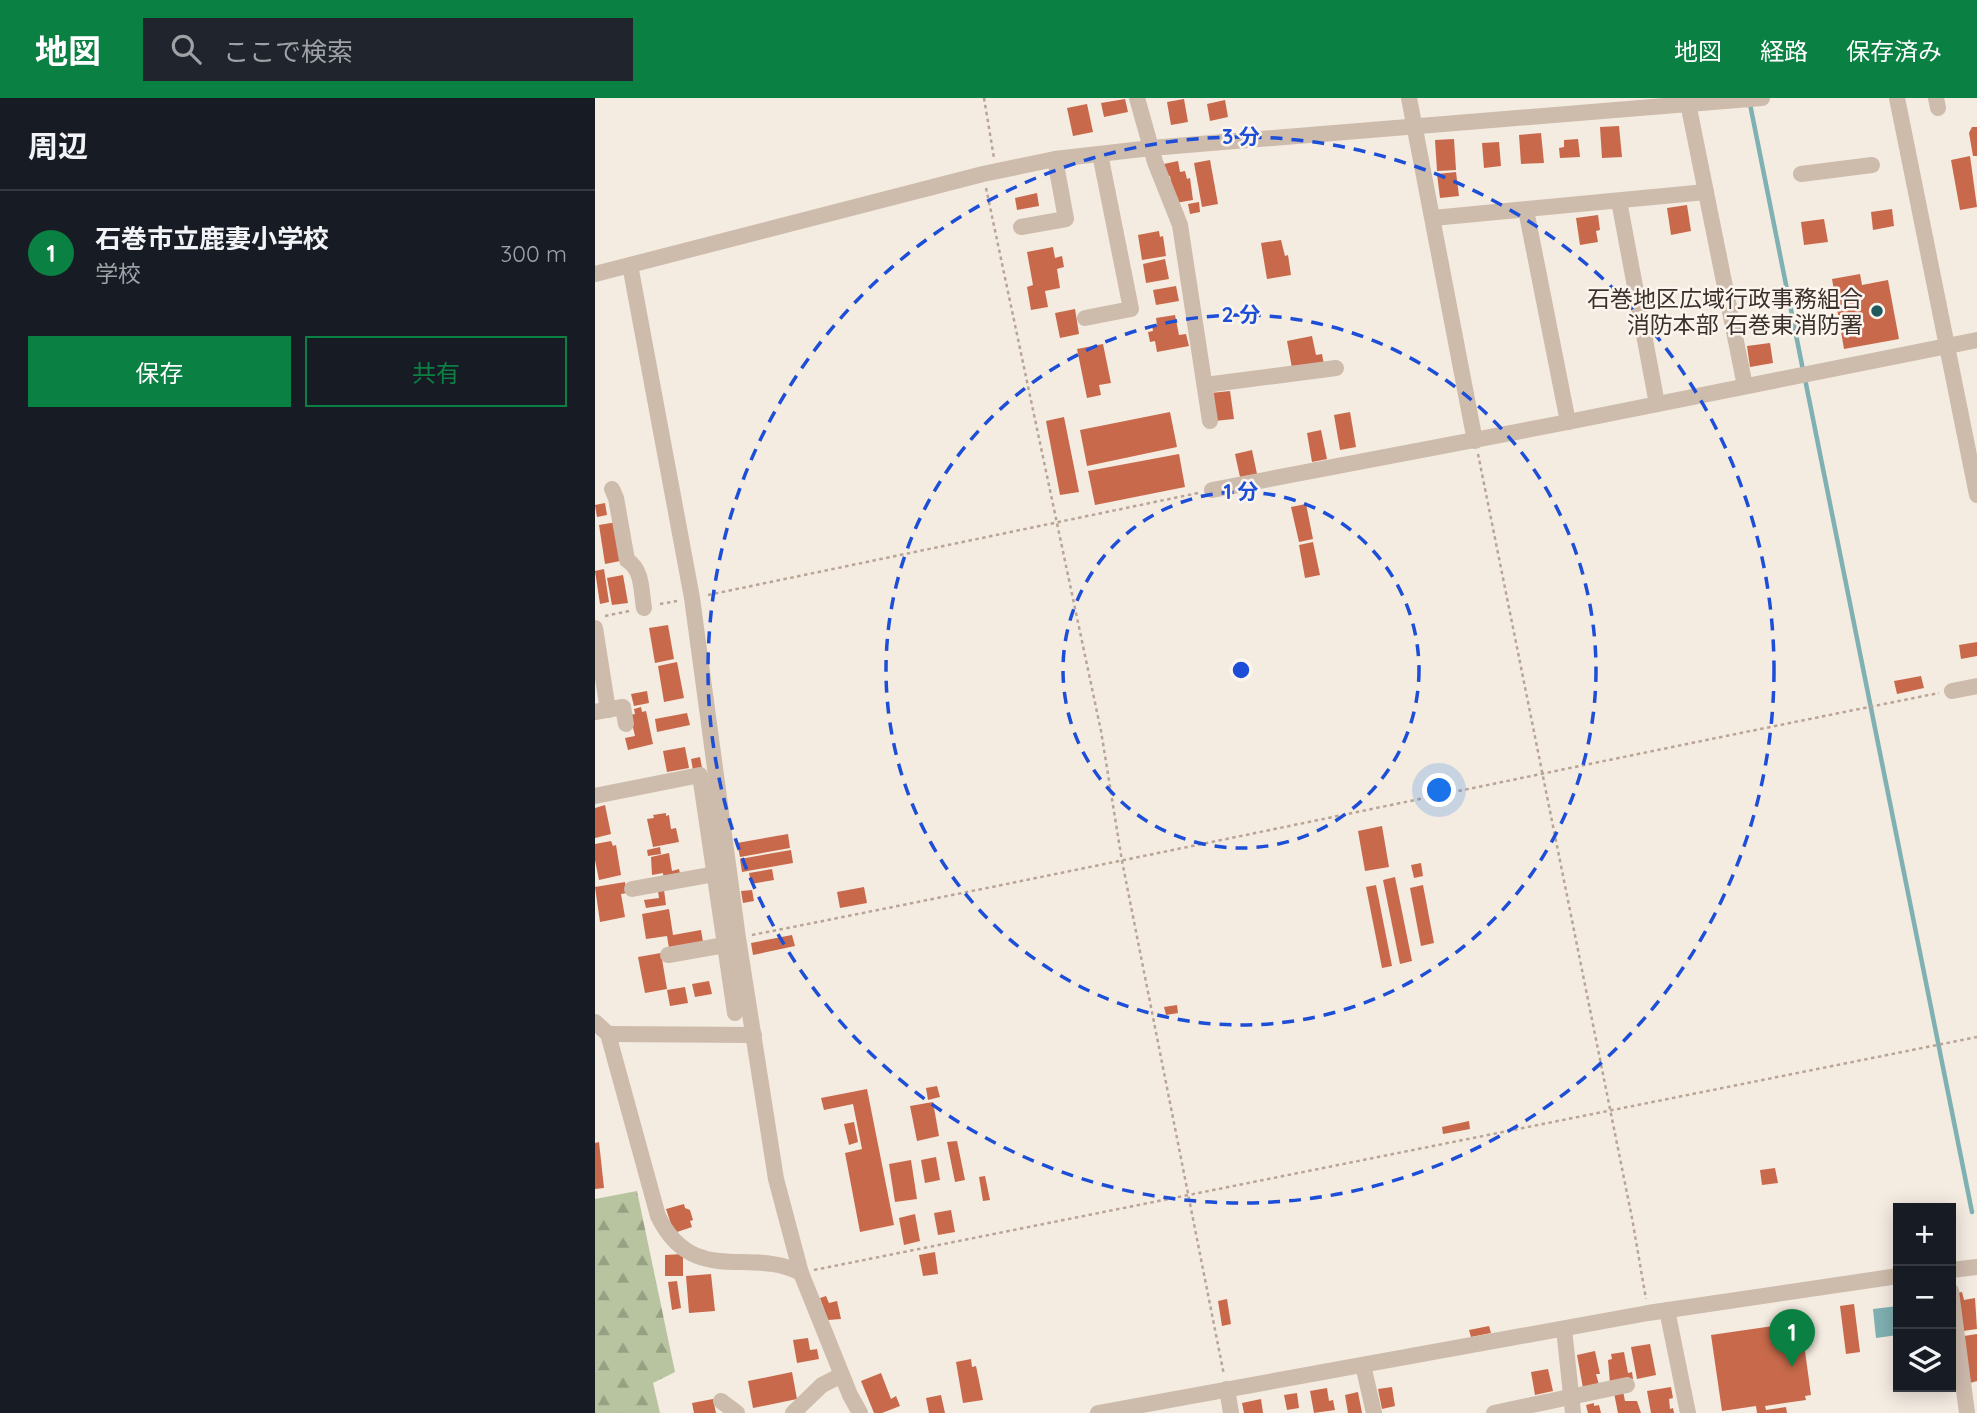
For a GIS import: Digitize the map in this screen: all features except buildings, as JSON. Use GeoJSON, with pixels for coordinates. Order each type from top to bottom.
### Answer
{"type":"FeatureCollection","features":[{"type":"Feature","properties":{"kind":"street"},"geometry":{"type":"LineString","coordinates":[[1137,98],[1151,148],[1180,225],[1210,421]]}},
{"type":"Feature","properties":{"kind":"street"},"geometry":{"type":"LineString","coordinates":[[1409,98],[1475,441]]}},
{"type":"Feature","properties":{"kind":"street"},"geometry":{"type":"LineString","coordinates":[[595,274],[990,173],[1055,159],[1414,125],[1597,104],[1688,103],[1760,98]]}},
{"type":"Feature","properties":{"kind":"street"},"geometry":{"type":"LineString","coordinates":[[1897,98],[1977,495]]}},
{"type":"Feature","properties":{"kind":"street"},"geometry":{"type":"LineString","coordinates":[[1688,103],[1745,386]]}},
{"type":"Feature","properties":{"kind":"street"},"geometry":{"type":"LineString","coordinates":[[1085,318],[1131,309],[1100,153]]}},
{"type":"Feature","properties":{"kind":"street"},"geometry":{"type":"LineString","coordinates":[[1021,227],[1066,219],[1055,159]]}},
{"type":"Feature","properties":{"kind":"street"},"geometry":{"type":"LineString","coordinates":[[1801,174],[1872,165]]}},
{"type":"Feature","properties":{"kind":"street"},"geometry":{"type":"LineString","coordinates":[[1433,218],[1706,192]]}},
{"type":"Feature","properties":{"kind":"street"},"geometry":{"type":"LineString","coordinates":[[1619,201],[1657,404]]}},
{"type":"Feature","properties":{"kind":"street"},"geometry":{"type":"LineString","coordinates":[[1526,210],[1568,422]]}},
{"type":"Feature","properties":{"kind":"street"},"geometry":{"type":"LineString","coordinates":[[629,265],[692,598],[732,942],[735,1013]]}},
{"type":"Feature","properties":{"kind":"street"},"geometry":{"type":"LineString","coordinates":[[1212,490],[1475,441],[1977,340]]}},
{"type":"Feature","properties":{"kind":"street"},"geometry":{"type":"LineString","coordinates":[[1205,385],[1336,368]]}},
{"type":"Feature","properties":{"kind":"street"},"geometry":{"type":"LineString","coordinates":[[612,489],[627,560],[638,572],[644,608]]}},
{"type":"Feature","properties":{"kind":"street"},"geometry":{"type":"LineString","coordinates":[[595,628],[602,711],[623,708],[626,724]]}},
{"type":"Feature","properties":{"kind":"street"},"geometry":{"type":"LineString","coordinates":[[1952,691],[1977,686]]}},
{"type":"Feature","properties":{"kind":"street"},"geometry":{"type":"LineString","coordinates":[[595,796],[700,775],[715,874],[754,1035],[776,1179],[801,1273],[860,1413]]}},
{"type":"Feature","properties":{"kind":"street"},"geometry":{"type":"LineString","coordinates":[[632,889],[715,874]]}},
{"type":"Feature","properties":{"kind":"street"},"geometry":{"type":"LineString","coordinates":[[668,955],[732,942]]}},
{"type":"Feature","properties":{"kind":"street"},"geometry":{"type":"LineString","coordinates":[[595,1022],[608,1034],[658,1216],[667,1235],[681,1248],[705,1258],[787,1266],[801,1273]]}},
{"type":"Feature","properties":{"kind":"street"},"geometry":{"type":"LineString","coordinates":[[608,1034],[754,1035]]}},
{"type":"Feature","properties":{"kind":"street"},"geometry":{"type":"LineString","coordinates":[[1956,1269],[1977,1266]]}},
{"type":"Feature","properties":{"kind":"street"},"geometry":{"type":"LineString","coordinates":[[1098,1413],[1649,1313],[1893,1277]]}},
{"type":"Feature","properties":{"kind":"street"},"geometry":{"type":"LineString","coordinates":[[1667,1310],[1688,1413]]}},
{"type":"Feature","properties":{"kind":"street"},"geometry":{"type":"LineString","coordinates":[[1564,1329],[1573,1413]]}},
{"type":"Feature","properties":{"kind":"street"},"geometry":{"type":"LineString","coordinates":[[1956,1329],[1967,1413]]}},
{"type":"Feature","properties":{"kind":"street"},"geometry":{"type":"LineString","coordinates":[[1363,1365],[1374,1413]]}},
{"type":"Feature","properties":{"kind":"street"},"geometry":{"type":"LineString","coordinates":[[791,1413],[822,1385],[842,1375]]}},
{"type":"Feature","properties":{"kind":"street"},"geometry":{"type":"LineString","coordinates":[[1494,1413],[1627,1385]]}},
{"type":"Feature","properties":{"kind":"street"},"geometry":{"type":"LineString","coordinates":[[1227,1389],[1231,1413]]}},
{"type":"Feature","properties":{"kind":"street"},"geometry":{"type":"LineString","coordinates":[[721,1401],[737,1413]]}},
{"type":"Feature","properties":{"kind":"path"},"geometry":{"type":"LineString","coordinates":[[984,98],[990,173],[1056,524],[1101,732],[1122,861],[1227,1389]]}},
{"type":"Feature","properties":{"kind":"path"},"geometry":{"type":"LineString","coordinates":[[1475,441],[1649,1313]]}},
{"type":"Feature","properties":{"kind":"path"},"geometry":{"type":"LineString","coordinates":[[595,618],[1212,490]]}},
{"type":"Feature","properties":{"kind":"path"},"geometry":{"type":"LineString","coordinates":[[732,942],[1540,773],[1952,691]]}},
{"type":"Feature","properties":{"kind":"path"},"geometry":{"type":"LineString","coordinates":[[801,1273],[1977,1037]]}},
{"type":"Feature","properties":{"kind":"green space"},"geometry":{"type":"Polygon","coordinates":[[[637,1191],[675,1372],[653,1383],[660,1413],[595,1413],[595,1199],[637,1191]]]}},
{"type":"Feature","properties":{"kind":"water"},"geometry":{"type":"Polygon","coordinates":[[[1893,1307],[1893,1336],[1876,1338],[1873,1309],[1893,1307]]]}},
{"type":"Feature","properties":{"kind":"waterway"},"geometry":{"type":"LineString","coordinates":[[1750,104],[1803,370]]}},
{"type":"Feature","properties":{"kind":"waterway"},"geometry":{"type":"LineString","coordinates":[[1805,379],[1972,1212]]}},
{"type":"Feature","properties":{"kind":"place","name":"石巻地区広域行政事務組合 消防本部 石巻東消防署"},"geometry":{"type":"Point","coordinates":[1877,311]}},
{"type":"Feature","properties":{"kind":"place","name":"石巻市立鹿妻小学校"},"geometry":{"type":"Point","coordinates":[1792,1367]}}]}
